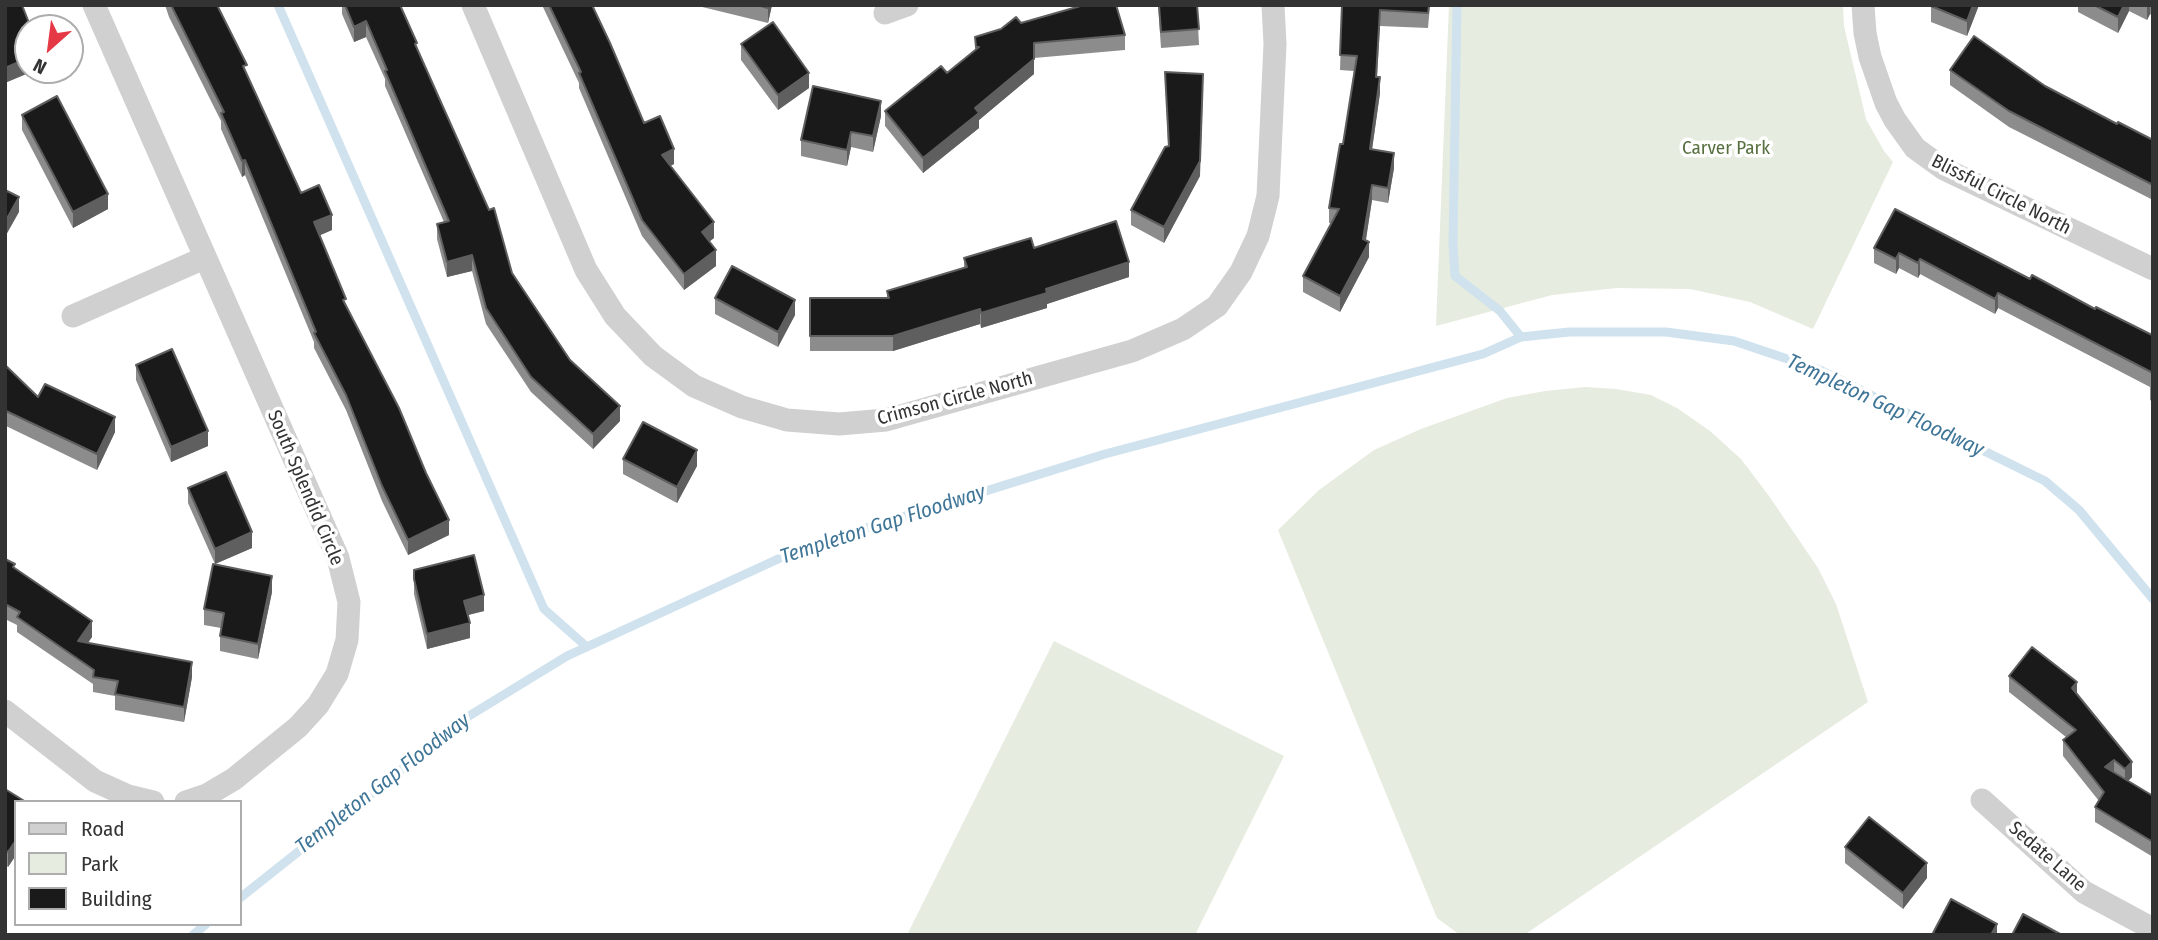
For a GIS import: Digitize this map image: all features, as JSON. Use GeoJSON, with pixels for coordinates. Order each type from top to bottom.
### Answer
{"type":"FeatureCollection","features":[{"type":"Feature","properties":{"kind":"street","name":"South Splendid Circle"},"geometry":{"type":"LineString","coordinates":[[94,5],[338,558],[349,603],[346,640],[337,674],[318,705],[298,727],[234,779],[193,800]]}},
{"type":"Feature","properties":{"kind":"street","name":"Crimson Circle North"},"geometry":{"type":"LineString","coordinates":[[473,5],[586,270],[615,316],[653,356],[694,386],[741,407],[787,420],[839,424],[886,420],[1132,351],[1183,329],[1217,306],[1241,272],[1258,236],[1268,196],[1275,44],[1273,5]]}},
{"type":"Feature","properties":{"kind":"street","name":"Blissful Circle North"},"geometry":{"type":"LineString","coordinates":[[1863,5],[1870,57],[1883,94],[1895,120],[1915,148],[1944,170],[2153,269]]}},
{"type":"Feature","properties":{"kind":"street"},"geometry":{"type":"LineString","coordinates":[[73,316],[204,258]]}},
{"type":"Feature","properties":{"kind":"street"},"geometry":{"type":"LineString","coordinates":[[5,711],[95,780],[128,796],[145,800]]}},
{"type":"Feature","properties":{"kind":"street","name":"Sedate Lane"},"geometry":{"type":"LineString","coordinates":[[1982,800],[2084,892],[2153,929]]}},
{"type":"Feature","properties":{"kind":"green space","name":"Carver Park"},"geometry":{"type":"Polygon","coordinates":[[[1449,5],[1843,5],[1844,26],[1866,119],[1893,162],[1813,329],[1750,302],[1690,289],[1617,288],[1552,295],[1436,326],[1449,5]]]}},
{"type":"Feature","properties":{"kind":"green space"},"geometry":{"type":"Polygon","coordinates":[[[1585,387],[1651,395],[1677,408],[1710,431],[1741,459],[1818,568],[1836,604],[1868,702],[1524,935],[1460,935],[1437,918],[1278,530],[1319,490],[1374,450],[1421,429],[1507,398],[1585,387]]]}},
{"type":"Feature","properties":{"kind":"green space"},"geometry":{"type":"Polygon","coordinates":[[[1054,641],[1284,756],[1195,935],[907,935],[1054,641]]]}},
{"type":"Feature","properties":{"kind":"building"},"geometry":{"type":"Polygon","coordinates":[[[5,5],[22,5],[26,14],[14,14],[14,64],[5,68],[5,5]]]}},
{"type":"Feature","properties":{"kind":"building"},"geometry":{"type":"Polygon","coordinates":[[[171,5],[217,5],[247,65],[243,66],[301,193],[319,185],[332,215],[314,222],[346,299],[343,300],[399,408],[449,520],[408,540],[382,486],[346,395],[314,333],[316,332],[245,160],[242,161],[221,113],[224,112],[171,5]]]}},
{"type":"Feature","properties":{"kind":"building"},"geometry":{"type":"Polygon","coordinates":[[[345,5],[400,5],[489,210],[494,208],[512,273],[570,360],[620,406],[593,434],[531,377],[486,308],[472,255],[447,262],[437,224],[449,221],[366,21],[354,27],[345,5]]]}},
{"type":"Feature","properties":{"kind":"building"},"geometry":{"type":"Polygon","coordinates":[[[549,5],[592,5],[644,123],[660,116],[674,149],[662,155],[714,222],[702,232],[716,250],[684,274],[642,220],[579,73],[581,72],[549,5]]]}},
{"type":"Feature","properties":{"kind":"building"},"geometry":{"type":"Polygon","coordinates":[[[1084,5],[1116,5],[1125,35],[1034,43],[1034,59],[975,108],[979,113],[923,158],[885,111],[941,66],[947,73],[979,47],[976,47],[975,37],[1001,29],[1016,17],[1021,23],[1084,5]]]}},
{"type":"Feature","properties":{"kind":"building"},"geometry":{"type":"Polygon","coordinates":[[[1159,5],[1197,5],[1199,29],[1161,32],[1159,5]]]}},
{"type":"Feature","properties":{"kind":"building"},"geometry":{"type":"Polygon","coordinates":[[[1342,5],[1429,5],[1428,13],[1380,10],[1376,77],[1380,77],[1370,149],[1394,153],[1388,188],[1372,185],[1363,239],[1369,242],[1340,296],[1303,276],[1339,209],[1329,208],[1340,144],[1343,144],[1357,56],[1340,55],[1342,5]]]}},
{"type":"Feature","properties":{"kind":"building"},"geometry":{"type":"Polygon","coordinates":[[[1931,5],[1973,5],[1967,21],[1931,5]]]}},
{"type":"Feature","properties":{"kind":"building"},"geometry":{"type":"Polygon","coordinates":[[[2094,5],[2124,5],[2118,17],[2094,5]]]}},
{"type":"Feature","properties":{"kind":"building"},"geometry":{"type":"Polygon","coordinates":[[[773,22],[809,73],[778,95],[741,44],[773,22]]]}},
{"type":"Feature","properties":{"kind":"building"},"geometry":{"type":"Polygon","coordinates":[[[1974,36],[2045,86],[2153,140],[2153,185],[2009,111],[1950,70],[1974,36]]]}},
{"type":"Feature","properties":{"kind":"building"},"geometry":{"type":"Polygon","coordinates":[[[1165,72],[1203,74],[1200,161],[1164,227],[1131,210],[1165,147],[1169,146],[1165,72]]]}},
{"type":"Feature","properties":{"kind":"building"},"geometry":{"type":"Polygon","coordinates":[[[813,86],[881,101],[873,136],[851,132],[847,150],[801,140],[813,86]]]}},
{"type":"Feature","properties":{"kind":"building"},"geometry":{"type":"Polygon","coordinates":[[[57,96],[108,194],[73,212],[22,115],[57,96]]]}},
{"type":"Feature","properties":{"kind":"building"},"geometry":{"type":"Polygon","coordinates":[[[5,190],[19,197],[5,222],[5,190]]]}},
{"type":"Feature","properties":{"kind":"building"},"geometry":{"type":"Polygon","coordinates":[[[1895,209],[2030,279],[2032,275],[2095,309],[2096,307],[2152,335],[2153,373],[1998,293],[1995,299],[1920,259],[1918,263],[1899,253],[1896,259],[1874,248],[1895,209]]]}},
{"type":"Feature","properties":{"kind":"building"},"geometry":{"type":"Polygon","coordinates":[[[1116,221],[1129,262],[1046,289],[1047,293],[981,313],[980,309],[893,336],[810,336],[810,298],[889,298],[887,291],[967,267],[964,258],[1031,238],[1034,248],[1116,221]]]}},
{"type":"Feature","properties":{"kind":"building"},"geometry":{"type":"Polygon","coordinates":[[[732,266],[795,300],[778,332],[715,298],[732,266]]]}},
{"type":"Feature","properties":{"kind":"building"},"geometry":{"type":"Polygon","coordinates":[[[172,349],[208,431],[171,447],[136,365],[172,349]]]}},
{"type":"Feature","properties":{"kind":"building"},"geometry":{"type":"Polygon","coordinates":[[[5,365],[38,397],[45,384],[115,417],[97,454],[5,412],[5,365]]]}},
{"type":"Feature","properties":{"kind":"building"},"geometry":{"type":"Polygon","coordinates":[[[643,422],[697,450],[677,487],[623,459],[643,422]]]}},
{"type":"Feature","properties":{"kind":"building"},"geometry":{"type":"Polygon","coordinates":[[[226,472],[252,532],[215,549],[188,488],[226,472]]]}},
{"type":"Feature","properties":{"kind":"building"},"geometry":{"type":"Polygon","coordinates":[[[474,555],[484,595],[464,601],[470,623],[427,634],[414,570],[474,555]]]}},
{"type":"Feature","properties":{"kind":"building"},"geometry":{"type":"Polygon","coordinates":[[[5,559],[92,621],[78,641],[192,662],[184,707],[115,694],[118,681],[93,677],[94,670],[17,617],[20,612],[5,604],[5,559]]]}},
{"type":"Feature","properties":{"kind":"building"},"geometry":{"type":"Polygon","coordinates":[[[213,564],[272,576],[258,644],[220,636],[224,613],[204,609],[213,564]]]}},
{"type":"Feature","properties":{"kind":"building"},"geometry":{"type":"Polygon","coordinates":[[[2032,647],[2077,682],[2072,688],[2132,762],[2125,769],[2114,760],[2105,767],[2153,796],[2153,842],[2095,807],[2104,792],[2063,740],[2076,730],[2009,676],[2032,647]]]}},
{"type":"Feature","properties":{"kind":"building"},"geometry":{"type":"Polygon","coordinates":[[[5,789],[23,800],[14,800],[14,843],[8,852],[5,850],[5,789]]]}},
{"type":"Feature","properties":{"kind":"building"},"geometry":{"type":"Polygon","coordinates":[[[1869,817],[1927,863],[1903,893],[1845,847],[1869,817]]]}},
{"type":"Feature","properties":{"kind":"building"},"geometry":{"type":"Polygon","coordinates":[[[1951,899],[1997,924],[1991,935],[1933,933],[1951,899]]]}},
{"type":"Feature","properties":{"kind":"building"},"geometry":{"type":"Polygon","coordinates":[[[2023,914],[2062,935],[2012,935],[2023,914]]]}},
{"type":"Feature","properties":{"kind":"waterway"},"geometry":{"type":"LineString","coordinates":[[278,5],[544,609],[587,647]]}},
{"type":"Feature","properties":{"kind":"waterway","name":"Templeton Gap Floodway"},"geometry":{"type":"LineString","coordinates":[[1457,5],[1453,244],[1455,276],[1500,311],[1521,337]]}},
{"type":"Feature","properties":{"kind":"waterway","name":"Templeton Gap Floodway"},"geometry":{"type":"LineString","coordinates":[[242,896],[469,716],[567,656],[802,548],[1105,454],[1483,354],[1521,337],[1569,332],[1666,332],[1734,341],[1820,370],[2045,481],[2079,510],[2153,599]]}},
{"type":"Feature","properties":{"kind":"waterway","name":"Templeton Gap Floodway"},"geometry":{"type":"LineString","coordinates":[[193,935],[204,926]]}}]}
